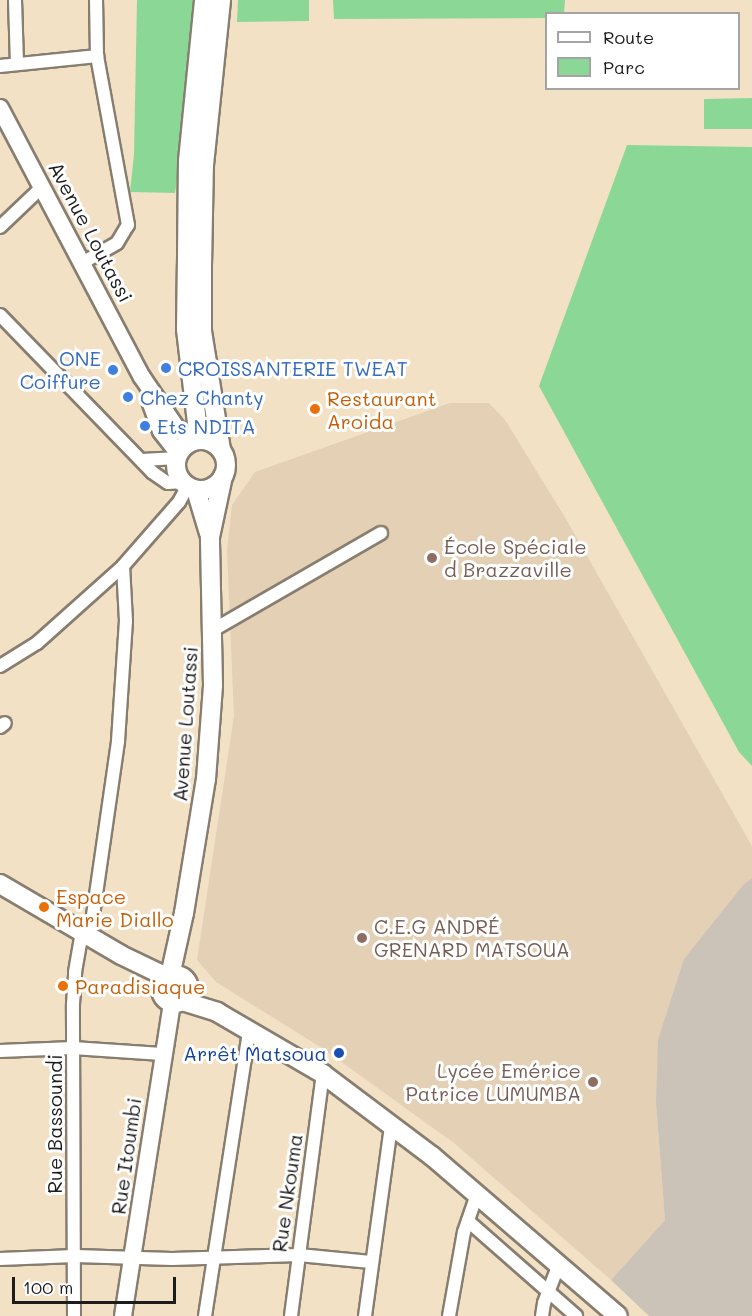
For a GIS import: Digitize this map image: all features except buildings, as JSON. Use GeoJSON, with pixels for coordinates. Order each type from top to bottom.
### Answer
{"type":"FeatureCollection","features":[{"type":"Feature","properties":{"kind":"main road"},"geometry":{"type":"LineString","coordinates":[[196,441],[186,328],[188,161],[204,0]]}},
{"type":"Feature","properties":{"kind":"main road"},"geometry":{"type":"LineString","coordinates":[[221,0],[204,165],[202,331],[221,450],[226,462],[223,477],[212,488],[189,486],[177,471],[178,456],[196,441],[214,444],[221,450]]}},
{"type":"Feature","properties":{"kind":"main road","name":"Avenue Loutassi"},"geometry":{"type":"LineString","coordinates":[[0,108],[142,377],[176,427],[196,441]]}},
{"type":"Feature","properties":{"kind":"main road","name":"Avenue Loutassi"},"geometry":{"type":"LineString","coordinates":[[142,377],[161,431],[178,456]]}},
{"type":"Feature","properties":{"kind":"main road","name":"Avenue Loutassi"},"geometry":{"type":"LineString","coordinates":[[175,988],[184,913],[207,769],[213,685],[210,537],[223,477]]}},
{"type":"Feature","properties":{"kind":"main road","name":"Avenue Loutassi"},"geometry":{"type":"LineString","coordinates":[[189,486],[210,537]]}},
{"type":"Feature","properties":{"kind":"main road"},"geometry":{"type":"LineString","coordinates":[[0,884],[323,1074],[391,1125],[477,1195],[618,1316]]}},
{"type":"Feature","properties":{"kind":"main road","name":"Rue Itoumbi"},"geometry":{"type":"LineString","coordinates":[[123,1316],[162,1054],[175,988]]}},
{"type":"Feature","properties":{"kind":"street"},"geometry":{"type":"LineString","coordinates":[[15,0],[17,63]]}},
{"type":"Feature","properties":{"kind":"street"},"geometry":{"type":"LineString","coordinates":[[82,263],[117,243],[128,225],[98,56],[96,0]]}},
{"type":"Feature","properties":{"kind":"street"},"geometry":{"type":"LineString","coordinates":[[0,66],[98,56]]}},
{"type":"Feature","properties":{"kind":"street"},"geometry":{"type":"LineString","coordinates":[[2,222],[42,187]]}},
{"type":"Feature","properties":{"kind":"street"},"geometry":{"type":"LineString","coordinates":[[0,315],[152,472],[168,483],[189,486],[179,502],[123,566],[37,643],[0,666]]}},
{"type":"Feature","properties":{"kind":"street"},"geometry":{"type":"LineString","coordinates":[[142,460],[178,456]]}},
{"type":"Feature","properties":{"kind":"street"},"geometry":{"type":"LineString","coordinates":[[213,630],[381,533]]}},
{"type":"Feature","properties":{"kind":"street","name":"Rue Bassoundi"},"geometry":{"type":"LineString","coordinates":[[74,1316],[75,972],[86,934],[118,741],[126,621],[123,566]]}},
{"type":"Feature","properties":{"kind":"street"},"geometry":{"type":"LineString","coordinates":[[205,1316],[249,1031]]}},
{"type":"Feature","properties":{"kind":"street"},"geometry":{"type":"LineString","coordinates":[[0,1051],[73,1048],[162,1054]]}},
{"type":"Feature","properties":{"kind":"street","name":"Rue Nkouma"},"geometry":{"type":"LineString","coordinates":[[291,1316],[323,1074]]}},
{"type":"Feature","properties":{"kind":"street"},"geometry":{"type":"LineString","coordinates":[[365,1316],[391,1125]]}},
{"type":"Feature","properties":{"kind":"street"},"geometry":{"type":"LineString","coordinates":[[449,1316],[468,1221],[477,1195]]}},
{"type":"Feature","properties":{"kind":"street"},"geometry":{"type":"LineString","coordinates":[[468,1221],[576,1316]]}},
{"type":"Feature","properties":{"kind":"street"},"geometry":{"type":"LineString","coordinates":[[0,1259],[75,1256],[212,1259],[299,1255],[371,1262]]}},
{"type":"Feature","properties":{"kind":"street"},"geometry":{"type":"LineString","coordinates":[[542,1316],[559,1264]]}},
{"type":"Feature","properties":{"kind":"shaded area"},"geometry":{"type":"Polygon","coordinates":[[[450,403],[489,403],[505,420],[566,519],[752,846],[752,878],[744,884],[656,1103],[665,1220],[611,1280],[454,1143],[322,1048],[216,982],[197,960],[234,716],[227,550],[232,505],[255,472],[450,403]]]}},
{"type":"Feature","properties":{"kind":"shaded area"},"geometry":{"type":"Polygon","coordinates":[[[752,878],[752,1316],[649,1316],[611,1280],[665,1220],[656,1103],[658,1040],[684,959],[744,884],[752,878]]]}},
{"type":"Feature","properties":{"kind":"green space"},"geometry":{"type":"Polygon","coordinates":[[[137,0],[204,0],[175,193],[130,192],[134,154],[137,0]]]}},
{"type":"Feature","properties":{"kind":"green space"},"geometry":{"type":"Polygon","coordinates":[[[238,0],[309,0],[309,21],[237,22],[238,0]]]}},
{"type":"Feature","properties":{"kind":"green space"},"geometry":{"type":"Polygon","coordinates":[[[333,0],[565,0],[564,12],[545,12],[545,18],[334,19],[333,0]]]}},
{"type":"Feature","properties":{"kind":"green space"},"geometry":{"type":"Polygon","coordinates":[[[752,98],[752,129],[704,129],[704,99],[752,98]]]}},
{"type":"Feature","properties":{"kind":"green space"},"geometry":{"type":"Polygon","coordinates":[[[627,145],[752,147],[752,766],[739,752],[539,386],[627,145]]]}},
{"type":"Feature","properties":{"kind":"place","name":"CROISSANTERIE TWEAT"},"geometry":{"type":"Point","coordinates":[166,368]}},
{"type":"Feature","properties":{"kind":"place","name":"ONE Coiffure"},"geometry":{"type":"Point","coordinates":[113,370]}},
{"type":"Feature","properties":{"kind":"place","name":"Chez Chanty"},"geometry":{"type":"Point","coordinates":[128,397]}},
{"type":"Feature","properties":{"kind":"place","name":"Restaurant Aroida"},"geometry":{"type":"Point","coordinates":[315,409]}},
{"type":"Feature","properties":{"kind":"place","name":"Ets NDITA"},"geometry":{"type":"Point","coordinates":[145,426]}},
{"type":"Feature","properties":{"kind":"place","name":"École Spéciale d Brazzaville"},"geometry":{"type":"Point","coordinates":[432,558]}},
{"type":"Feature","properties":{"kind":"place","name":"Espace Marie Diallo"},"geometry":{"type":"Point","coordinates":[44,907]}},
{"type":"Feature","properties":{"kind":"place","name":"C.E.G ANDRÉ GRENARD MATSOUA"},"geometry":{"type":"Point","coordinates":[362,938]}},
{"type":"Feature","properties":{"kind":"place","name":"Paradisiaque"},"geometry":{"type":"Point","coordinates":[63,986]}},
{"type":"Feature","properties":{"kind":"place","name":"Arrêt Matsoua"},"geometry":{"type":"Point","coordinates":[339,1053]}},
{"type":"Feature","properties":{"kind":"place","name":"Lycée Emérice Patrice LUMUMBA"},"geometry":{"type":"Point","coordinates":[593,1082]}}]}
